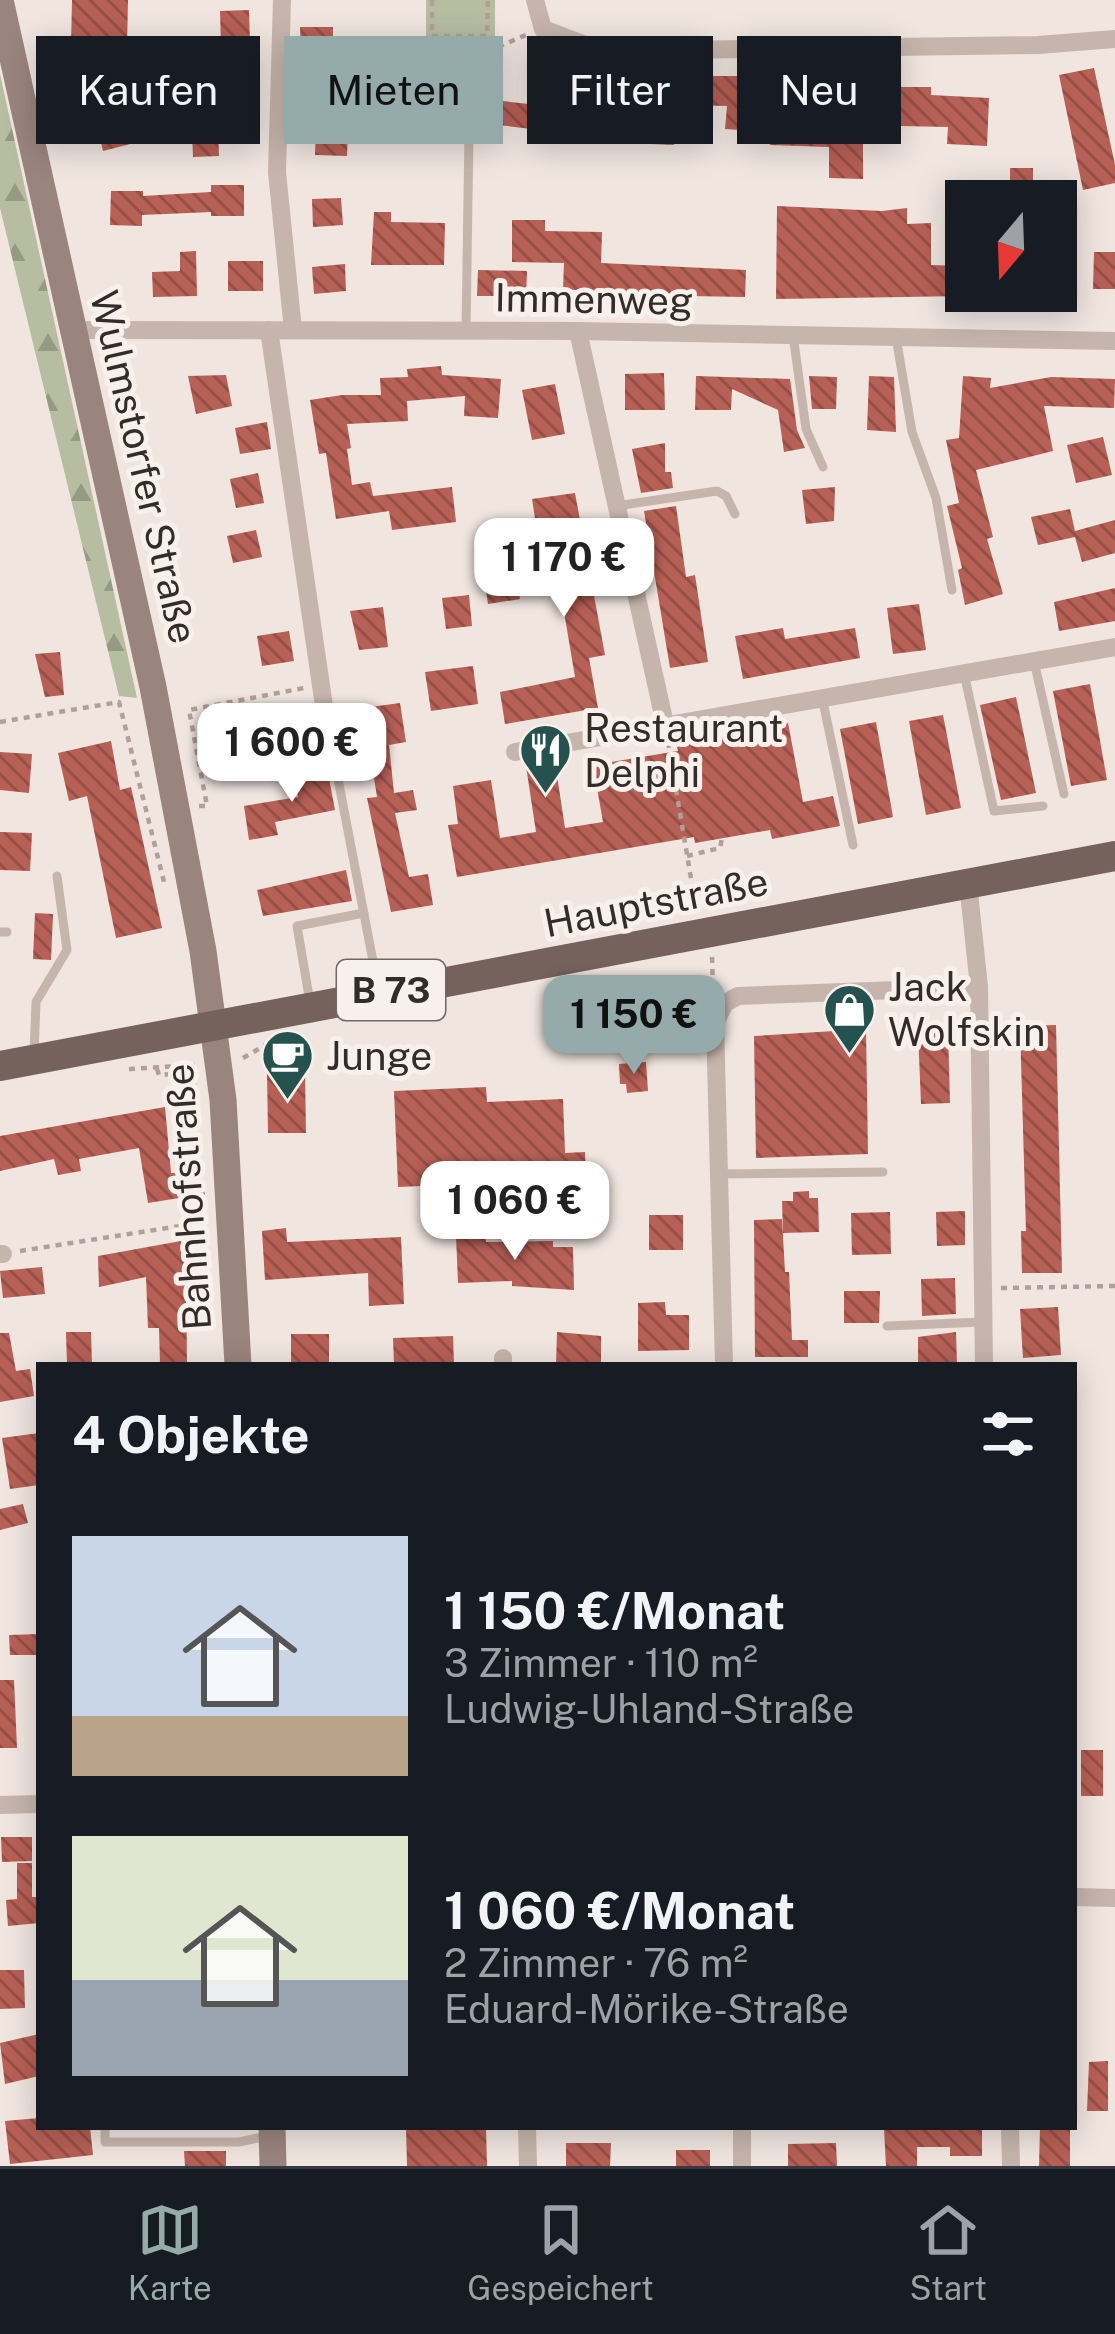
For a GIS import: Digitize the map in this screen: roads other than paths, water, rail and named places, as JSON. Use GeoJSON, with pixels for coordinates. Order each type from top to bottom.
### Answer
{"type":"FeatureCollection","features":[{"type":"Feature","properties":{"kind":"main road","name":"Wulmstorfer Straße"},"geometry":{"type":"LineString","coordinates":[[0,0],[153,687],[215,1024]]}},
{"type":"Feature","properties":{"kind":"main road","name":"Hauptstraße"},"geometry":{"type":"LineString","coordinates":[[0,1066],[1115,856]]}},
{"type":"Feature","properties":{"kind":"main road","name":"Bahnhofstraße"},"geometry":{"type":"LineString","coordinates":[[215,1024],[238,1362]]}},
{"type":"Feature","properties":{"kind":"main road"},"geometry":{"type":"LineString","coordinates":[[272,2131],[274,2166]]}},
{"type":"Feature","properties":{"kind":"street"},"geometry":{"type":"LineString","coordinates":[[282,0],[277,172],[293,330]]}},
{"type":"Feature","properties":{"kind":"street"},"geometry":{"type":"LineString","coordinates":[[535,0],[543,28],[602,51],[1038,45],[1115,39]]}},
{"type":"Feature","properties":{"kind":"street","name":"Immenweg"},"geometry":{"type":"LineString","coordinates":[[73,330],[1115,341]]}},
{"type":"Feature","properties":{"kind":"street"},"geometry":{"type":"LineString","coordinates":[[269,330],[325,706]]}},
{"type":"Feature","properties":{"kind":"street"},"geometry":{"type":"LineString","coordinates":[[578,332],[665,724]]}},
{"type":"Feature","properties":{"kind":"street"},"geometry":{"type":"LineString","coordinates":[[515,752],[1115,647]]}},
{"type":"Feature","properties":{"kind":"street"},"geometry":{"type":"LineString","coordinates":[[968,883],[979,987],[984,1362]]}},
{"type":"Feature","properties":{"kind":"street"},"geometry":{"type":"LineString","coordinates":[[724,1362],[715,1023],[725,1003],[738,996],[979,987]]}},
{"type":"Feature","properties":{"kind":"street"},"geometry":{"type":"LineString","coordinates":[[0,1805],[36,1804]]}},
{"type":"Feature","properties":{"kind":"street"},"geometry":{"type":"LineString","coordinates":[[1077,1897],[1115,1898]]}},
{"type":"Feature","properties":{"kind":"street"},"geometry":{"type":"LineString","coordinates":[[526,2130],[528,2166]]}},
{"type":"Feature","properties":{"kind":"street"},"geometry":{"type":"LineString","coordinates":[[742,2130],[742,2166]]}},
{"type":"Feature","properties":{"kind":"street"},"geometry":{"type":"LineString","coordinates":[[1010,2130],[1011,2166]]}},
{"type":"Feature","properties":{"kind":"lane"},"geometry":{"type":"LineString","coordinates":[[466,331],[469,144]]}},
{"type":"Feature","properties":{"kind":"lane"},"geometry":{"type":"LineString","coordinates":[[793,335],[806,429],[823,467]]}},
{"type":"Feature","properties":{"kind":"lane"},"geometry":{"type":"LineString","coordinates":[[896,337],[912,433],[936,498],[952,590]]}},
{"type":"Feature","properties":{"kind":"lane"},"geometry":{"type":"LineString","coordinates":[[616,506],[717,491],[726,496],[735,514]]}},
{"type":"Feature","properties":{"kind":"lane"},"geometry":{"type":"LineString","coordinates":[[1115,647],[1115,656]]}},
{"type":"Feature","properties":{"kind":"lane"},"geometry":{"type":"LineString","coordinates":[[1034,661],[1064,794]]}},
{"type":"Feature","properties":{"kind":"lane"},"geometry":{"type":"LineString","coordinates":[[964,673],[994,811],[1043,806]]}},
{"type":"Feature","properties":{"kind":"lane"},"geometry":{"type":"LineString","coordinates":[[822,697],[853,845]]}},
{"type":"Feature","properties":{"kind":"lane"},"geometry":{"type":"LineString","coordinates":[[334,758],[379,992]]}},
{"type":"Feature","properties":{"kind":"lane"},"geometry":{"type":"LineString","coordinates":[[34,1060],[36,1002],[67,950],[57,876]]}},
{"type":"Feature","properties":{"kind":"lane"},"geometry":{"type":"LineString","coordinates":[[310,1005],[298,926],[364,913]]}},
{"type":"Feature","properties":{"kind":"lane"},"geometry":{"type":"LineString","coordinates":[[719,1174],[883,1172]]}},
{"type":"Feature","properties":{"kind":"lane"},"geometry":{"type":"LineString","coordinates":[[887,1326],[982,1322]]}},
{"type":"Feature","properties":{"kind":"lane"},"geometry":{"type":"LineString","coordinates":[[105,2130],[105,2142],[238,2142],[272,2131]]}},
{"type":"Feature","properties":{"kind":"lane"},"geometry":{"type":"LineString","coordinates":[[162,2130],[163,2142]]}},
{"type":"Feature","properties":{"kind":"place","name":"Restaurant Delphi"},"geometry":{"type":"Point","coordinates":[545,796]}},
{"type":"Feature","properties":{"kind":"place","name":"Jack Wolfskin"},"geometry":{"type":"Point","coordinates":[849,1055]}},
{"type":"Feature","properties":{"kind":"place","name":"Junge"},"geometry":{"type":"Point","coordinates":[287,1102]}}]}
